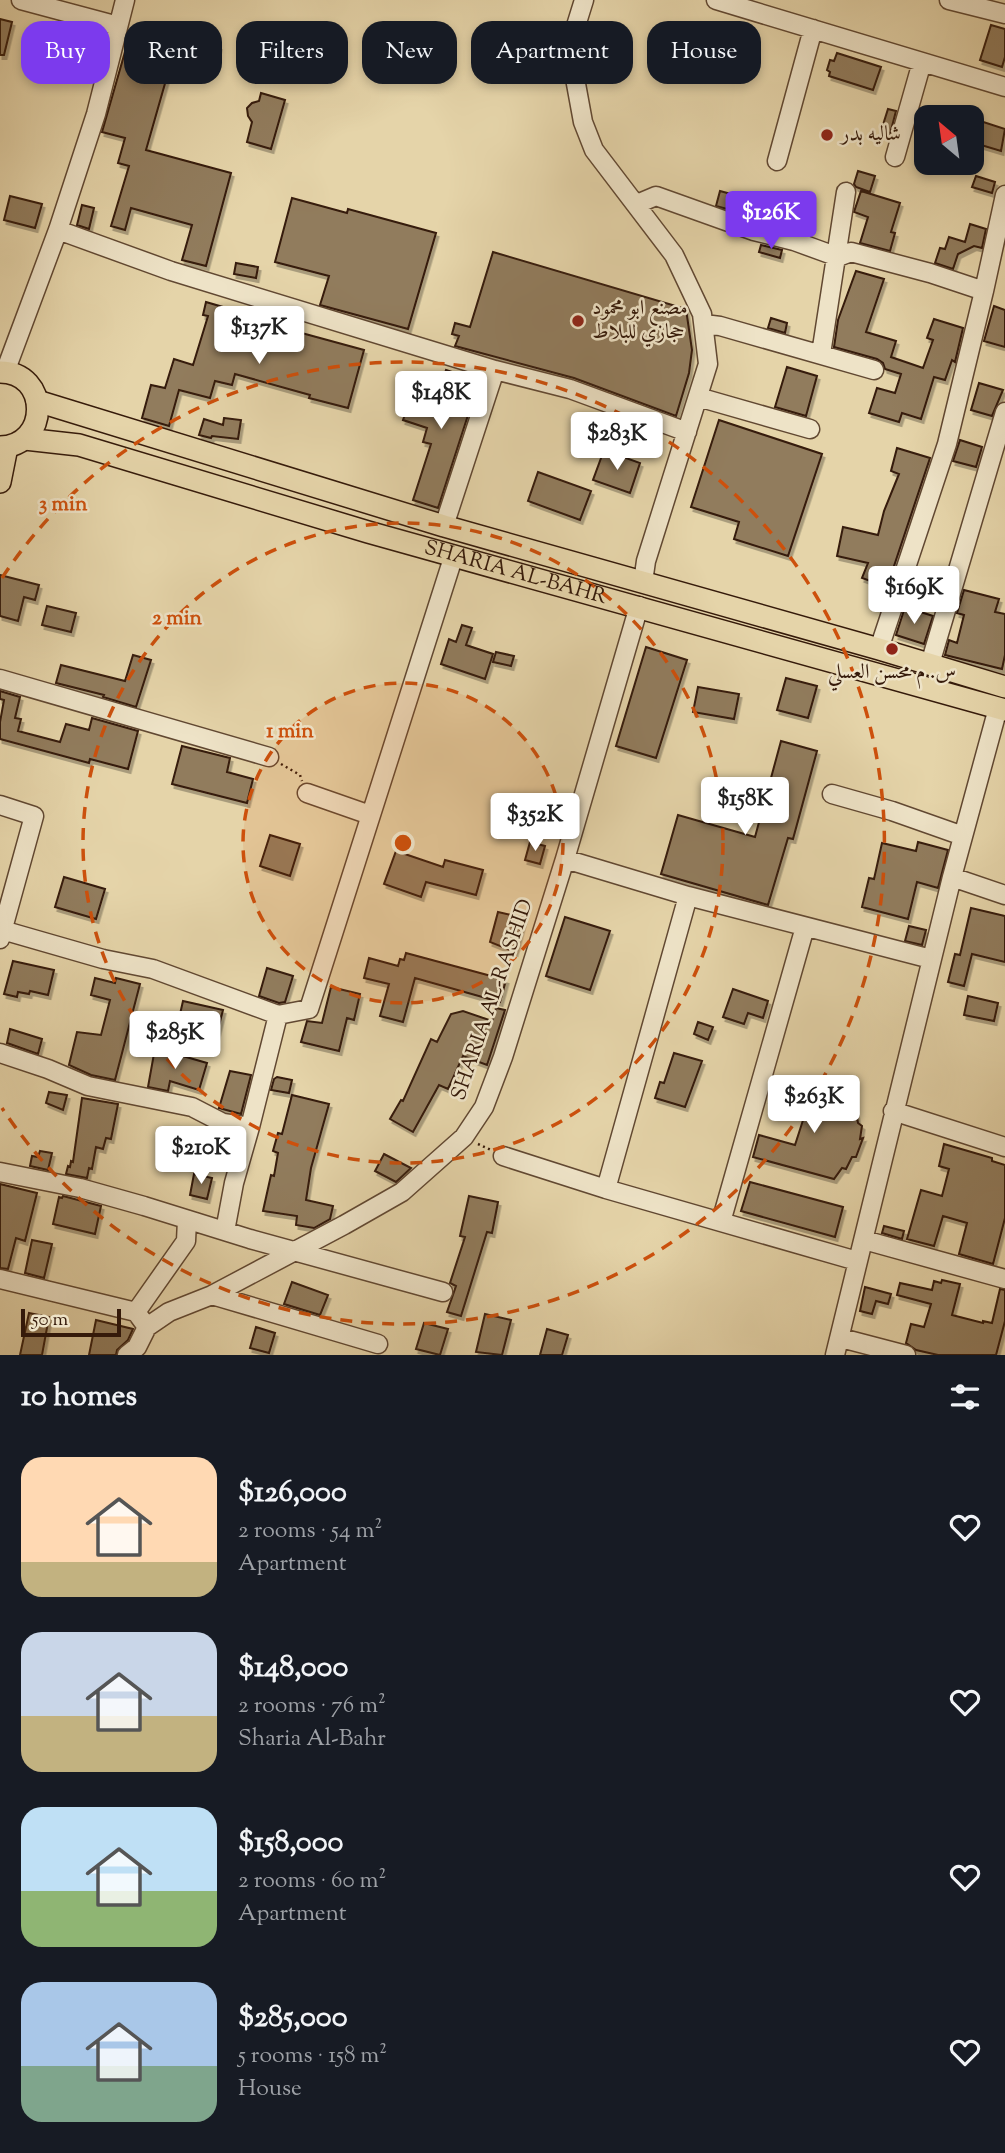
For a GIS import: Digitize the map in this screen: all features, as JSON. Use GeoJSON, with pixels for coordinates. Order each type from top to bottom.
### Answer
{"type":"FeatureCollection","features":[{"type":"Feature","properties":{"kind":"main road"},"geometry":{"type":"LineString","coordinates":[[0,482],[10,444],[33,428],[38,415],[37,401],[26,381],[16,375],[2,372]]}},
{"type":"Feature","properties":{"kind":"main road","name":"SHARIA AL-BAHR"},"geometry":{"type":"LineString","coordinates":[[37,401],[444,526],[1005,687]]}},
{"type":"Feature","properties":{"kind":"main road","name":"SHARIA AL-BAHR"},"geometry":{"type":"LineString","coordinates":[[10,444],[79,445],[454,555],[1002,709]]}},
{"type":"Feature","properties":{"kind":"main road"},"geometry":{"type":"LineString","coordinates":[[779,646],[785,622]]}},
{"type":"Feature","properties":{"kind":"street"},"geometry":{"type":"LineString","coordinates":[[21,0],[118,26]]}},
{"type":"Feature","properties":{"kind":"street"},"geometry":{"type":"LineString","coordinates":[[2,372],[58,230],[96,114],[125,0]]}},
{"type":"Feature","properties":{"kind":"street"},"geometry":{"type":"LineString","coordinates":[[584,0],[575,29],[572,62],[583,122],[594,150],[674,255],[702,314],[704,324],[708,364],[646,561],[643,582]]}},
{"type":"Feature","properties":{"kind":"street"},"geometry":{"type":"LineString","coordinates":[[716,0],[1005,87]]}},
{"type":"Feature","properties":{"kind":"street"},"geometry":{"type":"LineString","coordinates":[[949,0],[1005,14]]}},
{"type":"Feature","properties":{"kind":"street"},"geometry":{"type":"LineString","coordinates":[[776,161],[813,29]]}},
{"type":"Feature","properties":{"kind":"street"},"geometry":{"type":"LineString","coordinates":[[895,157],[922,62]]}},
{"type":"Feature","properties":{"kind":"street"},"geometry":{"type":"LineString","coordinates":[[821,354],[846,192]]}},
{"type":"Feature","properties":{"kind":"street"},"geometry":{"type":"LineString","coordinates":[[879,649],[947,444],[1005,195]]}},
{"type":"Feature","properties":{"kind":"street"},"geometry":{"type":"LineString","coordinates":[[637,204],[656,196],[838,257],[851,252],[984,290]]}},
{"type":"Feature","properties":{"kind":"street"},"geometry":{"type":"LineString","coordinates":[[58,230],[171,271],[495,370],[570,389],[687,432]]}},
{"type":"Feature","properties":{"kind":"street"},"geometry":{"type":"LineString","coordinates":[[704,324],[720,326],[874,370]]}},
{"type":"Feature","properties":{"kind":"street"},"geometry":{"type":"LineString","coordinates":[[444,526],[495,370]]}},
{"type":"Feature","properties":{"kind":"street"},"geometry":{"type":"LineString","coordinates":[[698,397],[810,429]]}},
{"type":"Feature","properties":{"kind":"street"},"geometry":{"type":"LineString","coordinates":[[930,664],[1005,412]]}},
{"type":"Feature","properties":{"kind":"street"},"geometry":{"type":"LineString","coordinates":[[0,805],[34,816],[1,935],[153,969],[278,1015],[309,1009],[454,555]]}},
{"type":"Feature","properties":{"kind":"street","name":"SHARIA AL-RASHID"},"geometry":{"type":"LineString","coordinates":[[127,1355],[137,1347],[147,1327],[169,1312],[212,1295],[402,1192],[464,1137],[484,1107],[503,1057],[565,859],[639,606]]}},
{"type":"Feature","properties":{"kind":"street"},"geometry":{"type":"LineString","coordinates":[[0,679],[269,757]]}},
{"type":"Feature","properties":{"kind":"street"},"geometry":{"type":"LineString","coordinates":[[906,1355],[838,1347],[893,1111],[952,877],[1002,709]]}},
{"type":"Feature","properties":{"kind":"street"},"geometry":{"type":"LineString","coordinates":[[307,793],[370,815]]}},
{"type":"Feature","properties":{"kind":"street"},"geometry":{"type":"LineString","coordinates":[[832,794],[892,811],[963,836]]}},
{"type":"Feature","properties":{"kind":"street"},"geometry":{"type":"LineString","coordinates":[[565,859],[688,896],[931,959]]}},
{"type":"Feature","properties":{"kind":"street"},"geometry":{"type":"LineString","coordinates":[[952,877],[1005,895]]}},
{"type":"Feature","properties":{"kind":"street"},"geometry":{"type":"LineString","coordinates":[[606,1189],[688,896]]}},
{"type":"Feature","properties":{"kind":"street"},"geometry":{"type":"LineString","coordinates":[[722,1222],[805,927]]}},
{"type":"Feature","properties":{"kind":"street"},"geometry":{"type":"LineString","coordinates":[[225,1231],[234,1183],[278,1015]]}},
{"type":"Feature","properties":{"kind":"street"},"geometry":{"type":"LineString","coordinates":[[0,1053],[88,1086],[192,1107],[223,1123],[250,1127]]}},
{"type":"Feature","properties":{"kind":"street"},"geometry":{"type":"LineString","coordinates":[[893,1111],[1005,1147]]}},
{"type":"Feature","properties":{"kind":"street"},"geometry":{"type":"LineString","coordinates":[[503,1156],[606,1189],[857,1261]]}},
{"type":"Feature","properties":{"kind":"street"},"geometry":{"type":"LineString","coordinates":[[0,1172],[80,1188],[295,1252],[443,1292]]}},
{"type":"Feature","properties":{"kind":"street"},"geometry":{"type":"LineString","coordinates":[[136,1312],[187,1241],[187,1220]]}},
{"type":"Feature","properties":{"kind":"street"},"geometry":{"type":"LineString","coordinates":[[864,1240],[1005,1279]]}},
{"type":"Feature","properties":{"kind":"street"},"geometry":{"type":"LineString","coordinates":[[0,1279],[136,1312],[147,1327]]}},
{"type":"Feature","properties":{"kind":"street"},"geometry":{"type":"LineString","coordinates":[[212,1295],[378,1344]]}},
{"type":"Feature","properties":{"kind":"path"},"geometry":{"type":"LineString","coordinates":[[269,757],[300,775],[307,793]]}},
{"type":"Feature","properties":{"kind":"path"},"geometry":{"type":"LineString","coordinates":[[464,1137],[503,1156]]}},
{"type":"Feature","properties":{"kind":"building"},"geometry":{"type":"Polygon","coordinates":[[[0,19],[12,22],[4,55],[0,55],[0,19]]]}},
{"type":"Feature","properties":{"kind":"building"},"geometry":{"type":"Polygon","coordinates":[[[991,25],[1005,29],[1005,57],[1002,67],[980,60],[991,25]]]}},
{"type":"Feature","properties":{"kind":"building"},"geometry":{"type":"Polygon","coordinates":[[[837,53],[881,67],[873,90],[829,76],[830,72],[827,70],[830,60],[834,61],[837,53]]]}},
{"type":"Feature","properties":{"kind":"building"},"geometry":{"type":"Polygon","coordinates":[[[124,55],[124,84],[165,84],[146,150],[231,173],[206,266],[182,260],[192,225],[131,208],[125,230],[111,226],[129,166],[118,163],[125,138],[102,132],[124,55]]]}},
{"type":"Feature","properties":{"kind":"building"},"geometry":{"type":"Polygon","coordinates":[[[261,93],[285,100],[271,149],[247,142],[252,122],[247,108],[259,101],[261,93]]]}},
{"type":"Feature","properties":{"kind":"building"},"geometry":{"type":"Polygon","coordinates":[[[888,109],[896,111],[890,134],[881,131],[888,109]]]}},
{"type":"Feature","properties":{"kind":"building"},"geometry":{"type":"Polygon","coordinates":[[[984,122],[1005,129],[1001,151],[984,146],[984,122]]]}},
{"type":"Feature","properties":{"kind":"building"},"geometry":{"type":"Polygon","coordinates":[[[858,171],[875,176],[870,192],[854,184],[858,171]]]}},
{"type":"Feature","properties":{"kind":"building"},"geometry":{"type":"Polygon","coordinates":[[[976,176],[995,182],[992,193],[972,187],[976,176]]]}},
{"type":"Feature","properties":{"kind":"building"},"geometry":{"type":"Polygon","coordinates":[[[720,191],[731,194],[727,209],[716,206],[720,191]]]}},
{"type":"Feature","properties":{"kind":"building"},"geometry":{"type":"Polygon","coordinates":[[[861,191],[900,203],[891,232],[895,233],[890,251],[860,243],[868,217],[854,212],[861,191]]]}},
{"type":"Feature","properties":{"kind":"building"},"geometry":{"type":"Polygon","coordinates":[[[10,196],[42,204],[35,228],[4,220],[10,196]]]}},
{"type":"Feature","properties":{"kind":"building"},"geometry":{"type":"Polygon","coordinates":[[[292,198],[347,213],[348,209],[436,233],[408,329],[320,305],[329,276],[275,262],[292,198]]]}},
{"type":"Feature","properties":{"kind":"building"},"geometry":{"type":"Polygon","coordinates":[[[82,205],[94,208],[89,229],[77,225],[82,205]]]}},
{"type":"Feature","properties":{"kind":"building"},"geometry":{"type":"Polygon","coordinates":[[[756,205],[770,209],[766,222],[751,218],[756,205]]]}},
{"type":"Feature","properties":{"kind":"building"},"geometry":{"type":"Polygon","coordinates":[[[970,224],[986,229],[982,248],[974,246],[958,254],[953,269],[935,263],[940,248],[945,249],[949,237],[965,242],[970,224]]]}},
{"type":"Feature","properties":{"kind":"building"},"geometry":{"type":"Polygon","coordinates":[[[761,245],[782,250],[780,258],[759,252],[761,245]]]}},
{"type":"Feature","properties":{"kind":"building"},"geometry":{"type":"Polygon","coordinates":[[[493,252],[686,309],[692,350],[689,373],[676,416],[574,378],[455,346],[459,336],[452,334],[455,323],[470,327],[493,252]]]}},
{"type":"Feature","properties":{"kind":"building"},"geometry":{"type":"Polygon","coordinates":[[[236,263],[258,267],[256,278],[234,274],[236,263]]]}},
{"type":"Feature","properties":{"kind":"building"},"geometry":{"type":"Polygon","coordinates":[[[856,271],[884,279],[866,332],[896,341],[891,357],[923,368],[933,340],[927,338],[934,319],[963,328],[955,362],[952,360],[945,380],[934,377],[921,419],[902,413],[899,422],[869,413],[877,388],[895,393],[901,374],[885,369],[883,363],[877,359],[834,347],[838,320],[856,271]]]}},
{"type":"Feature","properties":{"kind":"building"},"geometry":{"type":"Polygon","coordinates":[[[206,302],[223,307],[218,323],[248,331],[250,323],[296,338],[298,332],[364,350],[348,408],[235,374],[232,385],[215,381],[210,398],[179,390],[169,426],[142,418],[151,385],[165,388],[174,359],[193,365],[208,316],[203,315],[206,302]]]}},
{"type":"Feature","properties":{"kind":"building"},"geometry":{"type":"Polygon","coordinates":[[[994,306],[1005,310],[1005,347],[984,341],[994,306]]]}},
{"type":"Feature","properties":{"kind":"building"},"geometry":{"type":"Polygon","coordinates":[[[771,318],[787,323],[785,333],[768,328],[771,318]]]}},
{"type":"Feature","properties":{"kind":"building"},"geometry":{"type":"Polygon","coordinates":[[[787,367],[817,376],[806,416],[775,407],[787,367]]]}},
{"type":"Feature","properties":{"kind":"building"},"geometry":{"type":"Polygon","coordinates":[[[446,370],[479,381],[438,508],[413,500],[431,444],[423,442],[427,428],[403,420],[414,388],[437,396],[446,370]]]}},
{"type":"Feature","properties":{"kind":"building"},"geometry":{"type":"Polygon","coordinates":[[[979,383],[1003,390],[992,416],[971,410],[979,383]]]}},
{"type":"Feature","properties":{"kind":"building"},"geometry":{"type":"Polygon","coordinates":[[[224,418],[241,420],[238,439],[199,435],[204,419],[223,425],[224,418]]]}},
{"type":"Feature","properties":{"kind":"building"},"geometry":{"type":"Polygon","coordinates":[[[719,420],[822,454],[788,556],[734,539],[739,522],[691,507],[719,420]]]}},
{"type":"Feature","properties":{"kind":"building"},"geometry":{"type":"Polygon","coordinates":[[[960,440],[982,447],[976,467],[953,461],[960,440]]]}},
{"type":"Feature","properties":{"kind":"building"},"geometry":{"type":"Polygon","coordinates":[[[897,448],[930,458],[887,587],[862,578],[868,563],[837,556],[843,527],[878,535],[884,511],[899,474],[891,471],[897,448]]]}},
{"type":"Feature","properties":{"kind":"building"},"geometry":{"type":"Polygon","coordinates":[[[604,450],[640,463],[630,493],[593,480],[604,450]]]}},
{"type":"Feature","properties":{"kind":"building"},"geometry":{"type":"Polygon","coordinates":[[[538,472],[591,491],[580,520],[528,501],[538,472]]]}},
{"type":"Feature","properties":{"kind":"building"},"geometry":{"type":"Polygon","coordinates":[[[0,575],[39,585],[35,600],[24,597],[18,621],[0,616],[0,575]]]}},
{"type":"Feature","properties":{"kind":"building"},"geometry":{"type":"Polygon","coordinates":[[[964,590],[999,599],[995,612],[1005,614],[1005,655],[1002,669],[945,655],[949,640],[957,643],[964,615],[957,613],[964,590]]]}},
{"type":"Feature","properties":{"kind":"building"},"geometry":{"type":"Polygon","coordinates":[[[47,606],[76,613],[71,632],[42,625],[47,606]]]}},
{"type":"Feature","properties":{"kind":"building"},"geometry":{"type":"Polygon","coordinates":[[[905,607],[933,616],[924,644],[896,635],[905,607]]]}},
{"type":"Feature","properties":{"kind":"building"},"geometry":{"type":"Polygon","coordinates":[[[462,625],[472,628],[466,645],[493,654],[485,679],[441,664],[449,639],[456,642],[462,625]]]}},
{"type":"Feature","properties":{"kind":"building"},"geometry":{"type":"Polygon","coordinates":[[[646,647],[687,660],[656,758],[616,746],[646,647]]]}},
{"type":"Feature","properties":{"kind":"building"},"geometry":{"type":"Polygon","coordinates":[[[496,652],[514,656],[511,666],[493,662],[496,652]]]}},
{"type":"Feature","properties":{"kind":"building"},"geometry":{"type":"Polygon","coordinates":[[[133,655],[151,660],[136,707],[103,697],[104,695],[56,683],[61,665],[125,681],[133,655]]]}},
{"type":"Feature","properties":{"kind":"building"},"geometry":{"type":"Polygon","coordinates":[[[786,678],[817,686],[808,718],[777,710],[786,678]]]}},
{"type":"Feature","properties":{"kind":"building"},"geometry":{"type":"Polygon","coordinates":[[[698,687],[739,694],[734,719],[693,712],[698,687]]]}},
{"type":"Feature","properties":{"kind":"building"},"geometry":{"type":"Polygon","coordinates":[[[0,691],[20,697],[15,718],[21,719],[18,731],[60,742],[66,724],[89,730],[92,718],[138,731],[128,769],[90,759],[89,763],[0,739],[4,700],[0,699],[0,691]]]}},
{"type":"Feature","properties":{"kind":"building"},"geometry":{"type":"Polygon","coordinates":[[[781,741],[817,751],[793,839],[788,838],[768,905],[661,874],[678,815],[755,837],[781,741]]]}},
{"type":"Feature","properties":{"kind":"building"},"geometry":{"type":"Polygon","coordinates":[[[182,746],[230,758],[227,772],[253,779],[247,803],[172,784],[182,746]]]}},
{"type":"Feature","properties":{"kind":"building"},"geometry":{"type":"Polygon","coordinates":[[[270,835],[300,844],[290,876],[260,866],[270,835]]]}},
{"type":"Feature","properties":{"kind":"building"},"geometry":{"type":"Polygon","coordinates":[[[530,842],[545,846],[540,864],[525,860],[530,842]]]}},
{"type":"Feature","properties":{"kind":"building"},"geometry":{"type":"Polygon","coordinates":[[[918,842],[948,850],[938,888],[917,882],[908,919],[862,907],[869,878],[874,879],[882,843],[916,851],[918,842]]]}},
{"type":"Feature","properties":{"kind":"building"},"geometry":{"type":"Polygon","coordinates":[[[396,851],[443,867],[445,860],[483,870],[476,895],[426,882],[421,897],[384,884],[396,851]]]}},
{"type":"Feature","properties":{"kind":"building"},"geometry":{"type":"Polygon","coordinates":[[[64,877],[105,889],[96,919],[55,907],[64,877]]]}},
{"type":"Feature","properties":{"kind":"building"},"geometry":{"type":"Polygon","coordinates":[[[971,908],[1005,916],[1005,962],[972,954],[964,986],[948,982],[955,954],[960,955],[971,908]]]}},
{"type":"Feature","properties":{"kind":"building"},"geometry":{"type":"Polygon","coordinates":[[[498,912],[524,918],[515,952],[490,942],[498,912]]]}},
{"type":"Feature","properties":{"kind":"building"},"geometry":{"type":"Polygon","coordinates":[[[565,917],[610,931],[590,990],[546,976],[565,917]]]}},
{"type":"Feature","properties":{"kind":"building"},"geometry":{"type":"Polygon","coordinates":[[[909,926],[926,930],[922,945],[905,941],[909,926]]]}},
{"type":"Feature","properties":{"kind":"building"},"geometry":{"type":"Polygon","coordinates":[[[406,953],[506,980],[500,1002],[415,978],[403,1022],[380,1016],[389,984],[364,978],[369,958],[398,966],[406,953]]]}},
{"type":"Feature","properties":{"kind":"building"},"geometry":{"type":"Polygon","coordinates":[[[13,961],[54,970],[48,995],[30,991],[29,994],[18,992],[17,997],[4,994],[13,961]]]}},
{"type":"Feature","properties":{"kind":"building"},"geometry":{"type":"Polygon","coordinates":[[[267,968],[293,976],[285,1002],[279,1003],[259,996],[267,968]]]}},
{"type":"Feature","properties":{"kind":"building"},"geometry":{"type":"Polygon","coordinates":[[[95,978],[115,983],[116,978],[140,984],[115,1080],[91,1075],[69,1065],[77,1032],[101,1035],[110,1000],[91,995],[95,978]]]}},
{"type":"Feature","properties":{"kind":"building"},"geometry":{"type":"Polygon","coordinates":[[[331,987],[360,994],[354,1020],[347,1018],[339,1051],[301,1042],[307,1021],[322,1023],[331,987]]]}},
{"type":"Feature","properties":{"kind":"building"},"geometry":{"type":"Polygon","coordinates":[[[733,989],[768,1001],[763,1018],[748,1013],[744,1024],[723,1017],[733,989]]]}},
{"type":"Feature","properties":{"kind":"building"},"geometry":{"type":"Polygon","coordinates":[[[968,996],[998,1003],[994,1021],[964,1015],[968,996]]]}},
{"type":"Feature","properties":{"kind":"building"},"geometry":{"type":"Polygon","coordinates":[[[183,1001],[223,1010],[215,1041],[176,1032],[183,1001]]]}},
{"type":"Feature","properties":{"kind":"building"},"geometry":{"type":"Polygon","coordinates":[[[496,1008],[505,1010],[487,1065],[463,1056],[448,1089],[439,1085],[413,1132],[390,1119],[401,1100],[403,1101],[431,1039],[437,1042],[451,1014],[463,1011],[492,1021],[496,1008]]]}},
{"type":"Feature","properties":{"kind":"building"},"geometry":{"type":"Polygon","coordinates":[[[698,1022],[713,1027],[708,1040],[694,1034],[698,1022]]]}},
{"type":"Feature","properties":{"kind":"building"},"geometry":{"type":"Polygon","coordinates":[[[10,1029],[42,1039],[38,1054],[7,1043],[10,1029]]]}},
{"type":"Feature","properties":{"kind":"building"},"geometry":{"type":"Polygon","coordinates":[[[155,1048],[207,1063],[199,1090],[170,1081],[168,1091],[148,1087],[155,1048]]]}},
{"type":"Feature","properties":{"kind":"building"},"geometry":{"type":"Polygon","coordinates":[[[674,1053],[702,1061],[685,1107],[655,1098],[660,1082],[664,1083],[674,1053]]]}},
{"type":"Feature","properties":{"kind":"building"},"geometry":{"type":"Polygon","coordinates":[[[230,1071],[251,1075],[241,1114],[219,1108],[230,1071]]]}},
{"type":"Feature","properties":{"kind":"building"},"geometry":{"type":"Polygon","coordinates":[[[277,1077],[292,1080],[289,1093],[271,1090],[277,1077]]]}},
{"type":"Feature","properties":{"kind":"building"},"geometry":{"type":"Polygon","coordinates":[[[809,1080],[825,1085],[820,1101],[856,1112],[858,1123],[862,1126],[860,1139],[863,1138],[856,1157],[852,1157],[846,1169],[842,1168],[834,1179],[753,1157],[759,1135],[795,1145],[805,1114],[769,1103],[773,1086],[805,1096],[809,1080]]]}},
{"type":"Feature","properties":{"kind":"building"},"geometry":{"type":"Polygon","coordinates":[[[49,1092],[67,1095],[63,1110],[46,1103],[49,1092]]]}},
{"type":"Feature","properties":{"kind":"building"},"geometry":{"type":"Polygon","coordinates":[[[292,1095],[329,1104],[311,1168],[306,1200],[333,1206],[330,1219],[314,1228],[296,1225],[297,1216],[263,1211],[278,1153],[273,1151],[278,1133],[282,1134],[292,1095]]]}},
{"type":"Feature","properties":{"kind":"building"},"geometry":{"type":"Polygon","coordinates":[[[82,1098],[118,1104],[111,1139],[106,1138],[103,1149],[96,1147],[92,1169],[89,1168],[87,1178],[66,1174],[68,1166],[73,1162],[82,1098]]]}},
{"type":"Feature","properties":{"kind":"building"},"geometry":{"type":"Polygon","coordinates":[[[944,1144],[992,1158],[992,1161],[1005,1165],[1005,1218],[993,1264],[959,1254],[967,1223],[943,1216],[934,1246],[907,1239],[921,1190],[942,1196],[949,1169],[939,1166],[944,1144]]]}},
{"type":"Feature","properties":{"kind":"building"},"geometry":{"type":"Polygon","coordinates":[[[40,1151],[52,1153],[48,1170],[30,1166],[32,1156],[38,1157],[40,1151]]]}},
{"type":"Feature","properties":{"kind":"building"},"geometry":{"type":"Polygon","coordinates":[[[384,1154],[411,1168],[396,1182],[375,1171],[384,1154]]]}},
{"type":"Feature","properties":{"kind":"building"},"geometry":{"type":"Polygon","coordinates":[[[194,1174],[212,1178],[207,1199],[190,1195],[194,1174]]]}},
{"type":"Feature","properties":{"kind":"building"},"geometry":{"type":"Polygon","coordinates":[[[750,1182],[843,1207],[835,1237],[741,1211],[750,1182]]]}},
{"type":"Feature","properties":{"kind":"building"},"geometry":{"type":"Polygon","coordinates":[[[0,1184],[37,1193],[25,1241],[16,1238],[8,1269],[0,1268],[0,1184]]]}},
{"type":"Feature","properties":{"kind":"building"},"geometry":{"type":"Polygon","coordinates":[[[469,1196],[498,1202],[492,1233],[487,1232],[461,1316],[447,1312],[456,1286],[450,1283],[465,1237],[460,1236],[469,1196]]]}},
{"type":"Feature","properties":{"kind":"building"},"geometry":{"type":"Polygon","coordinates":[[[59,1197],[101,1206],[95,1234],[53,1224],[59,1197]]]}},
{"type":"Feature","properties":{"kind":"building"},"geometry":{"type":"Polygon","coordinates":[[[884,1226],[904,1231],[902,1239],[882,1233],[884,1226]]]}},
{"type":"Feature","properties":{"kind":"building"},"geometry":{"type":"Polygon","coordinates":[[[32,1240],[52,1244],[44,1278],[25,1273],[32,1240]]]}},
{"type":"Feature","properties":{"kind":"building"},"geometry":{"type":"Polygon","coordinates":[[[942,1280],[960,1284],[952,1315],[983,1323],[992,1323],[1000,1289],[1005,1290],[1005,1321],[996,1355],[938,1355],[916,1350],[906,1343],[911,1324],[924,1327],[931,1304],[897,1295],[900,1283],[932,1290],[934,1281],[941,1283],[942,1280]]]}},
{"type":"Feature","properties":{"kind":"building"},"geometry":{"type":"Polygon","coordinates":[[[292,1282],[328,1295],[320,1315],[284,1304],[292,1282]]]}},
{"type":"Feature","properties":{"kind":"building"},"geometry":{"type":"Polygon","coordinates":[[[865,1287],[891,1294],[888,1304],[876,1301],[872,1314],[860,1311],[865,1287]]]}},
{"type":"Feature","properties":{"kind":"building"},"geometry":{"type":"Polygon","coordinates":[[[29,1313],[49,1317],[42,1355],[20,1355],[29,1313]]]}},
{"type":"Feature","properties":{"kind":"building"},"geometry":{"type":"Polygon","coordinates":[[[485,1314],[511,1320],[502,1355],[476,1352],[485,1314]]]}},
{"type":"Feature","properties":{"kind":"building"},"geometry":{"type":"Polygon","coordinates":[[[96,1320],[133,1329],[116,1355],[89,1355],[96,1320]]]}},
{"type":"Feature","properties":{"kind":"building"},"geometry":{"type":"Polygon","coordinates":[[[424,1323],[448,1329],[440,1355],[416,1349],[424,1323]]]}},
{"type":"Feature","properties":{"kind":"building"},"geometry":{"type":"Polygon","coordinates":[[[256,1327],[275,1333],[269,1353],[250,1348],[256,1327]]]}},
{"type":"Feature","properties":{"kind":"building"},"geometry":{"type":"Polygon","coordinates":[[[547,1329],[568,1335],[562,1355],[540,1355],[547,1329]]]}},
{"type":"Feature","properties":{"kind":"place","name":"شاليه بدر"},"geometry":{"type":"Point","coordinates":[827,135]}},
{"type":"Feature","properties":{"kind":"place","name":"مصنع ابو محمود حجازي للبلاط"},"geometry":{"type":"Point","coordinates":[578,321]}},
{"type":"Feature","properties":{"kind":"place","name":"س. م محسن العسلي"},"geometry":{"type":"Point","coordinates":[892,649]}}]}
